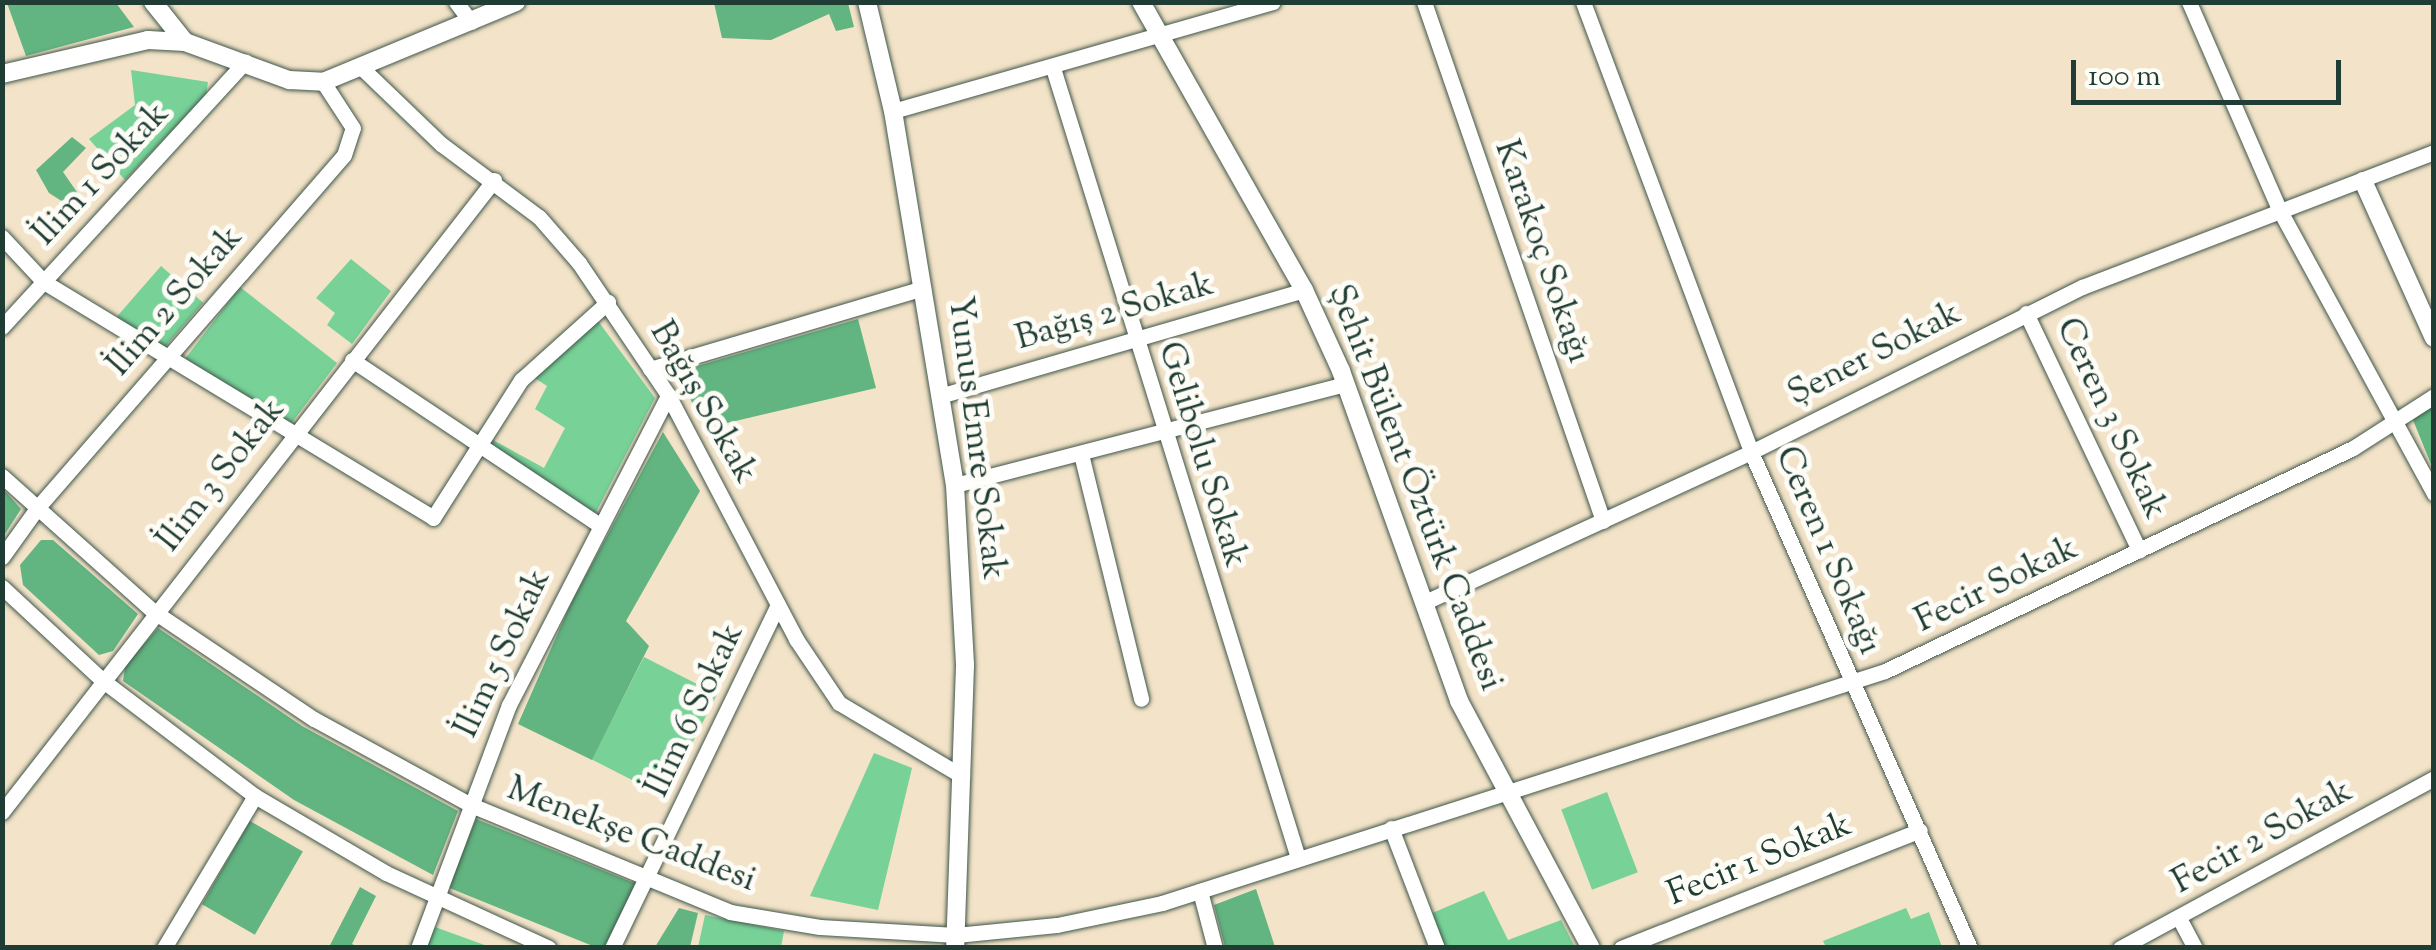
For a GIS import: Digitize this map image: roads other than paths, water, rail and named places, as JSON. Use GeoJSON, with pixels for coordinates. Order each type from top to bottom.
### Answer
{"type":"FeatureCollection","features":[{"type":"Feature","properties":{"kind":"street"},"geometry":{"type":"LineString","coordinates":[[153,2],[185,42]]}},
{"type":"Feature","properties":{"kind":"street"},"geometry":{"type":"LineString","coordinates":[[456,2],[472,22]]}},
{"type":"Feature","properties":{"kind":"street"},"geometry":{"type":"LineString","coordinates":[[2,74],[124,42],[185,42],[289,80],[324,82],[364,70],[516,2]]}},
{"type":"Feature","properties":{"kind":"street","name":"Yunus Emre Sokak"},"geometry":{"type":"LineString","coordinates":[[866,2],[892,111],[956,485],[964,626],[955,941]]}},
{"type":"Feature","properties":{"kind":"street","name":"Şehit Bülent Öztürk Caddesi"},"geometry":{"type":"LineString","coordinates":[[1141,2],[1304,290],[1345,384],[1460,701],[1591,948]]}},
{"type":"Feature","properties":{"kind":"street"},"geometry":{"type":"LineString","coordinates":[[892,111],[1273,2]]}},
{"type":"Feature","properties":{"kind":"street","name":"Karakoç Sokağı"},"geometry":{"type":"LineString","coordinates":[[1424,2],[1603,521]]}},
{"type":"Feature","properties":{"kind":"street","name":"Ceren 1 Sokağı"},"geometry":{"type":"LineString","coordinates":[[1583,2],[1751,452],[1970,948]]}},
{"type":"Feature","properties":{"kind":"street"},"geometry":{"type":"LineString","coordinates":[[2190,2],[2280,210],[2434,494]]}},
{"type":"Feature","properties":{"kind":"street","name":"İlim 1 Sokak"},"geometry":{"type":"LineString","coordinates":[[2,327],[245,62]]}},
{"type":"Feature","properties":{"kind":"street","name":"Gelibolu Sokak"},"geometry":{"type":"LineString","coordinates":[[1052,68],[1133,339],[1298,858]]}},
{"type":"Feature","properties":{"kind":"street","name":"Bağış Sokak"},"geometry":{"type":"LineString","coordinates":[[364,70],[441,144],[494,180],[538,218],[608,302],[668,396],[778,605],[839,703],[962,776]]}},
{"type":"Feature","properties":{"kind":"street","name":"İlim 2 Sokak"},"geometry":{"type":"LineString","coordinates":[[2,557],[38,507],[352,142],[348,113],[324,82]]}},
{"type":"Feature","properties":{"kind":"street","name":"Şener Sokak"},"geometry":{"type":"LineString","coordinates":[[1422,602],[1751,452],[2026,313],[2434,152]]}},
{"type":"Feature","properties":{"kind":"street","name":"İlim 3 Sokak"},"geometry":{"type":"LineString","coordinates":[[2,812],[154,611],[494,180]]}},
{"type":"Feature","properties":{"kind":"street"},"geometry":{"type":"LineString","coordinates":[[2362,181],[2434,338]]}},
{"type":"Feature","properties":{"kind":"street"},"geometry":{"type":"LineString","coordinates":[[2,237],[44,282],[291,436],[433,518],[535,364],[608,302]]}},
{"type":"Feature","properties":{"kind":"street"},"geometry":{"type":"LineString","coordinates":[[650,369],[922,288]]}},
{"type":"Feature","properties":{"kind":"street","name":"Bağış 2 Sokak"},"geometry":{"type":"LineString","coordinates":[[943,394],[1304,290]]}},
{"type":"Feature","properties":{"kind":"street","name":"Ceren 3 Sokak"},"geometry":{"type":"LineString","coordinates":[[2026,313],[2139,550]]}},
{"type":"Feature","properties":{"kind":"street"},"geometry":{"type":"LineString","coordinates":[[352,360],[476,448],[598,525]]}},
{"type":"Feature","properties":{"kind":"street"},"geometry":{"type":"LineString","coordinates":[[956,485],[1345,384]]}},
{"type":"Feature","properties":{"kind":"street","name":"İlim 5 Sokak"},"geometry":{"type":"LineString","coordinates":[[418,948],[440,900],[509,705],[598,525],[668,396]]}},
{"type":"Feature","properties":{"kind":"street","name":"Fecir Sokak"},"geometry":{"type":"LineString","coordinates":[[1506,794],[1850,682],[1966,636],[2353,448],[2434,396]]}},
{"type":"Feature","properties":{"kind":"street"},"geometry":{"type":"LineString","coordinates":[[1081,454],[1141,699]]}},
{"type":"Feature","properties":{"kind":"street","name":"Menekşe Caddesi"},"geometry":{"type":"LineString","coordinates":[[2,476],[154,611],[314,719],[471,806],[704,904],[770,920],[955,941],[1100,917],[1200,891],[1506,794]]}},
{"type":"Feature","properties":{"kind":"street"},"geometry":{"type":"LineString","coordinates":[[2,587],[102,680],[256,796],[440,900],[549,948]]}},
{"type":"Feature","properties":{"kind":"street","name":"İlim 6 Sokak"},"geometry":{"type":"LineString","coordinates":[[612,948],[650,879],[778,605]]}},
{"type":"Feature","properties":{"kind":"street","name":"Fecir 2 Sokak"},"geometry":{"type":"LineString","coordinates":[[2120,948],[2434,778]]}},
{"type":"Feature","properties":{"kind":"street"},"geometry":{"type":"LineString","coordinates":[[164,948],[256,796]]}},
{"type":"Feature","properties":{"kind":"street"},"geometry":{"type":"LineString","coordinates":[[1391,828],[1436,948]]}},
{"type":"Feature","properties":{"kind":"street","name":"Fecir 1 Sokak"},"geometry":{"type":"LineString","coordinates":[[1621,948],[1920,830]]}},
{"type":"Feature","properties":{"kind":"street"},"geometry":{"type":"LineString","coordinates":[[1200,891],[1215,948]]}},
{"type":"Feature","properties":{"kind":"street"},"geometry":{"type":"LineString","coordinates":[[2179,918],[2195,948]]}}]}
